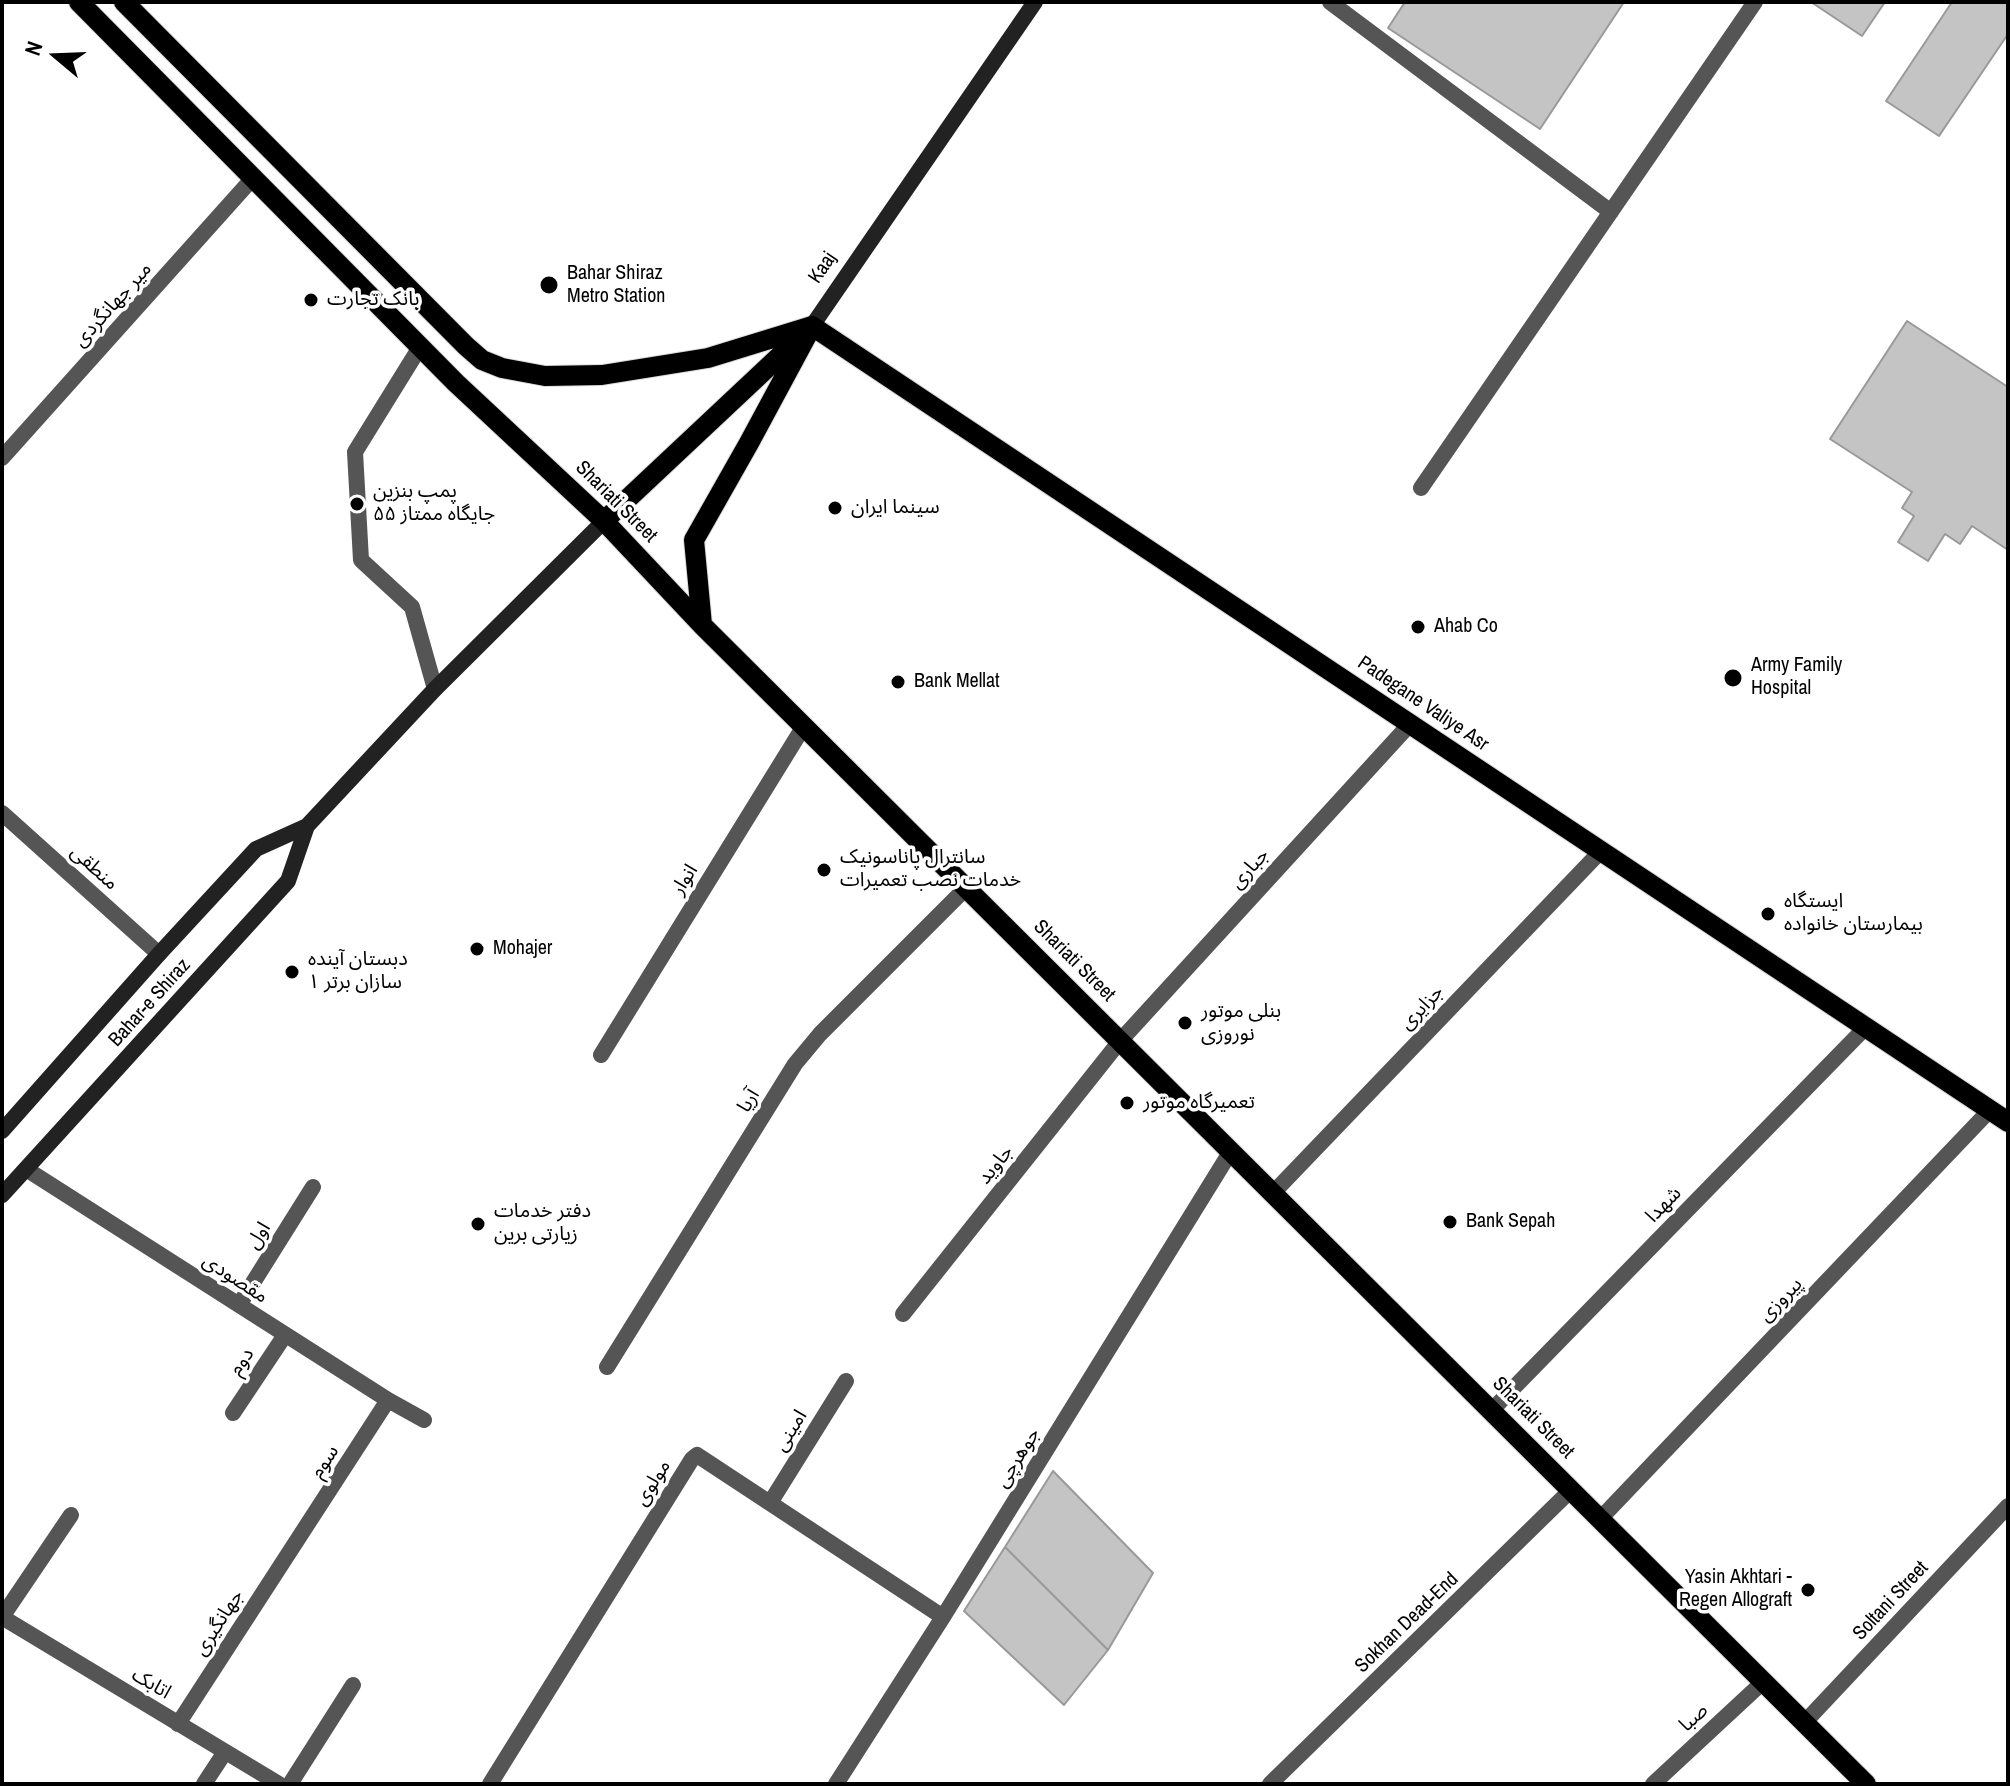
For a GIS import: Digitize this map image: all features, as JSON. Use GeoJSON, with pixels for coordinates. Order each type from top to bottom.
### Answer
{"type":"FeatureCollection","features":[{"type":"Feature","properties":{"kind":"main road","name":"Shariati Street"},"geometry":{"type":"LineString","coordinates":[[79,2],[456,383],[604,521],[702,625],[1866,1784]]}},
{"type":"Feature","properties":{"kind":"main road"},"geometry":{"type":"LineString","coordinates":[[124,2],[482,360],[502,368],[545,376],[602,375],[708,358],[812,326]]}},
{"type":"Feature","properties":{"kind":"main road","name":"Kaaj"},"geometry":{"type":"LineString","coordinates":[[604,521],[812,326],[1035,2]]}},
{"type":"Feature","properties":{"kind":"main road"},"geometry":{"type":"LineString","coordinates":[[702,625],[694,540],[812,326]]}},
{"type":"Feature","properties":{"kind":"main road","name":"Padegane Valiye Asr"},"geometry":{"type":"LineString","coordinates":[[812,326],[2008,1122]]}},
{"type":"Feature","properties":{"kind":"main road","name":"Bahar-e Shiraz"},"geometry":{"type":"LineString","coordinates":[[2,1131],[256,849],[307,826],[435,689],[604,521]]}},
{"type":"Feature","properties":{"kind":"main road","name":"Bahar-e Shiraz"},"geometry":{"type":"LineString","coordinates":[[2,1195],[288,881],[307,826]]}},
{"type":"Feature","properties":{"kind":"street"},"geometry":{"type":"LineString","coordinates":[[1330,2],[1611,212]]}},
{"type":"Feature","properties":{"kind":"street"},"geometry":{"type":"LineString","coordinates":[[1421,488],[1755,2]]}},
{"type":"Feature","properties":{"kind":"street","name":"میر جهانگردی"},"geometry":{"type":"LineString","coordinates":[[2,458],[253,178]]}},
{"type":"Feature","properties":{"kind":"street"},"geometry":{"type":"LineString","coordinates":[[420,347],[355,452],[361,560],[412,607],[435,689]]}},
{"type":"Feature","properties":{"kind":"street","name":"جباری"},"geometry":{"type":"LineString","coordinates":[[1120,1041],[1410,724]]}},
{"type":"Feature","properties":{"kind":"street","name":"انوار"},"geometry":{"type":"LineString","coordinates":[[601,1055],[804,726]]}},
{"type":"Feature","properties":{"kind":"street","name":"منطقی"},"geometry":{"type":"LineString","coordinates":[[2,813],[159,954]]}},
{"type":"Feature","properties":{"kind":"street","name":"جزایری"},"geometry":{"type":"LineString","coordinates":[[1273,1193],[1601,851]]}},
{"type":"Feature","properties":{"kind":"street","name":"آریا"},"geometry":{"type":"LineString","coordinates":[[607,1367],[795,1064],[820,1034],[966,888]]}},
{"type":"Feature","properties":{"kind":"street","name":"شهدا"},"geometry":{"type":"LineString","coordinates":[[1491,1411],[1866,1027]]}},
{"type":"Feature","properties":{"kind":"street","name":"جاوید"},"geometry":{"type":"LineString","coordinates":[[903,1314],[1120,1041]]}},
{"type":"Feature","properties":{"kind":"street","name":"پیروزی"},"geometry":{"type":"LineString","coordinates":[[1600,1519],[1990,1110]]}},
{"type":"Feature","properties":{"kind":"street","name":"جوهرچی"},"geometry":{"type":"LineString","coordinates":[[836,1784],[1231,1151]]}},
{"type":"Feature","properties":{"kind":"street","name":"مقصودی"},"geometry":{"type":"LineString","coordinates":[[26,1169],[424,1420]]}},
{"type":"Feature","properties":{"kind":"street","name":"اول"},"geometry":{"type":"LineString","coordinates":[[239,1305],[313,1187]]}},
{"type":"Feature","properties":{"kind":"street","name":"دوم"},"geometry":{"type":"LineString","coordinates":[[233,1413],[285,1335]]}},
{"type":"Feature","properties":{"kind":"street","name":"امینی"},"geometry":{"type":"LineString","coordinates":[[770,1503],[846,1381]]}},
{"type":"Feature","properties":{"kind":"street","name":"سوم"},"geometry":{"type":"LineString","coordinates":[[294,1544],[388,1400]]}},
{"type":"Feature","properties":{"kind":"street","name":"مولوی"},"geometry":{"type":"LineString","coordinates":[[490,1784],[697,1455],[943,1617]]}},
{"type":"Feature","properties":{"kind":"street","name":"Sokhan Dead-End"},"geometry":{"type":"LineString","coordinates":[[1270,1784],[1571,1490]]}},
{"type":"Feature","properties":{"kind":"street","name":"Soltani Street"},"geometry":{"type":"LineString","coordinates":[[1804,1723],[2008,1506]]}},
{"type":"Feature","properties":{"kind":"street"},"geometry":{"type":"LineString","coordinates":[[2,1617],[71,1515]]}},
{"type":"Feature","properties":{"kind":"street","name":"جهانگیری"},"geometry":{"type":"LineString","coordinates":[[178,1724],[294,1544]]}},
{"type":"Feature","properties":{"kind":"street","name":"اتابک"},"geometry":{"type":"LineString","coordinates":[[2,1617],[279,1784]]}},
{"type":"Feature","properties":{"kind":"street","name":"صبا"},"geometry":{"type":"LineString","coordinates":[[1653,1784],[1763,1682]]}},
{"type":"Feature","properties":{"kind":"street"},"geometry":{"type":"LineString","coordinates":[[290,1784],[353,1685]]}},
{"type":"Feature","properties":{"kind":"street"},"geometry":{"type":"LineString","coordinates":[[204,1784],[225,1752]]}},
{"type":"Feature","properties":{"kind":"building"},"geometry":{"type":"Polygon","coordinates":[[[1405,2],[1624,2],[1540,129],[1388,28],[1405,2]]]}},
{"type":"Feature","properties":{"kind":"building"},"geometry":{"type":"Polygon","coordinates":[[[1811,2],[1885,2],[1862,36],[1811,2]]]}},
{"type":"Feature","properties":{"kind":"building"},"geometry":{"type":"Polygon","coordinates":[[[1952,2],[2008,2],[2008,34],[1939,136],[1886,101],[1952,2]]]}},
{"type":"Feature","properties":{"kind":"building"},"geometry":{"type":"Polygon","coordinates":[[[1907,321],[2008,387],[2008,550],[1972,526],[1960,544],[1945,534],[1928,561],[1898,542],[1914,516],[1902,508],[1912,492],[1830,439],[1907,321]]]}},
{"type":"Feature","properties":{"kind":"building"},"geometry":{"type":"Polygon","coordinates":[[[1053,1471],[1153,1573],[1108,1650],[1005,1547],[1053,1471]]]}},
{"type":"Feature","properties":{"kind":"building"},"geometry":{"type":"Polygon","coordinates":[[[1005,1547],[1108,1650],[1064,1705],[964,1611],[1005,1547]]]}},
{"type":"Feature","properties":{"kind":"place","name":"Bahar Shiraz Metro Station"},"geometry":{"type":"Point","coordinates":[549,285]}},
{"type":"Feature","properties":{"kind":"place","name":"بانک تجارت"},"geometry":{"type":"Point","coordinates":[311,300]}},
{"type":"Feature","properties":{"kind":"place","name":"پمپ بنزین جایگاه ممتاز ۵۵"},"geometry":{"type":"Point","coordinates":[357,504]}},
{"type":"Feature","properties":{"kind":"place","name":"سینما ایران"},"geometry":{"type":"Point","coordinates":[835,508]}},
{"type":"Feature","properties":{"kind":"place","name":"Ahab Co"},"geometry":{"type":"Point","coordinates":[1418,627]}},
{"type":"Feature","properties":{"kind":"place","name":"Army Family Hospital"},"geometry":{"type":"Point","coordinates":[1733,678]}},
{"type":"Feature","properties":{"kind":"place","name":"Bank Mellat"},"geometry":{"type":"Point","coordinates":[898,682]}},
{"type":"Feature","properties":{"kind":"place","name":"سانترال پاناسونیک خدمات نصب تعمیرات"},"geometry":{"type":"Point","coordinates":[824,870]}},
{"type":"Feature","properties":{"kind":"place","name":"ایستگاه بیمارستان خانواده"},"geometry":{"type":"Point","coordinates":[1768,914]}},
{"type":"Feature","properties":{"kind":"place","name":"Mohajer"},"geometry":{"type":"Point","coordinates":[477,949]}},
{"type":"Feature","properties":{"kind":"place","name":"دبستان آینده سازان برتر ۱"},"geometry":{"type":"Point","coordinates":[292,972]}},
{"type":"Feature","properties":{"kind":"place","name":"بنلی موتور نوروزی"},"geometry":{"type":"Point","coordinates":[1185,1023]}},
{"type":"Feature","properties":{"kind":"place","name":"تعمیرگاه موتور"},"geometry":{"type":"Point","coordinates":[1127,1103]}},
{"type":"Feature","properties":{"kind":"place","name":"Bank Sepah"},"geometry":{"type":"Point","coordinates":[1450,1222]}},
{"type":"Feature","properties":{"kind":"place","name":"دفتر خدمات زیارتی برین"},"geometry":{"type":"Point","coordinates":[478,1224]}},
{"type":"Feature","properties":{"kind":"place","name":"Yasin Akhtari - Regen Allograft"},"geometry":{"type":"Point","coordinates":[1808,1590]}}]}
